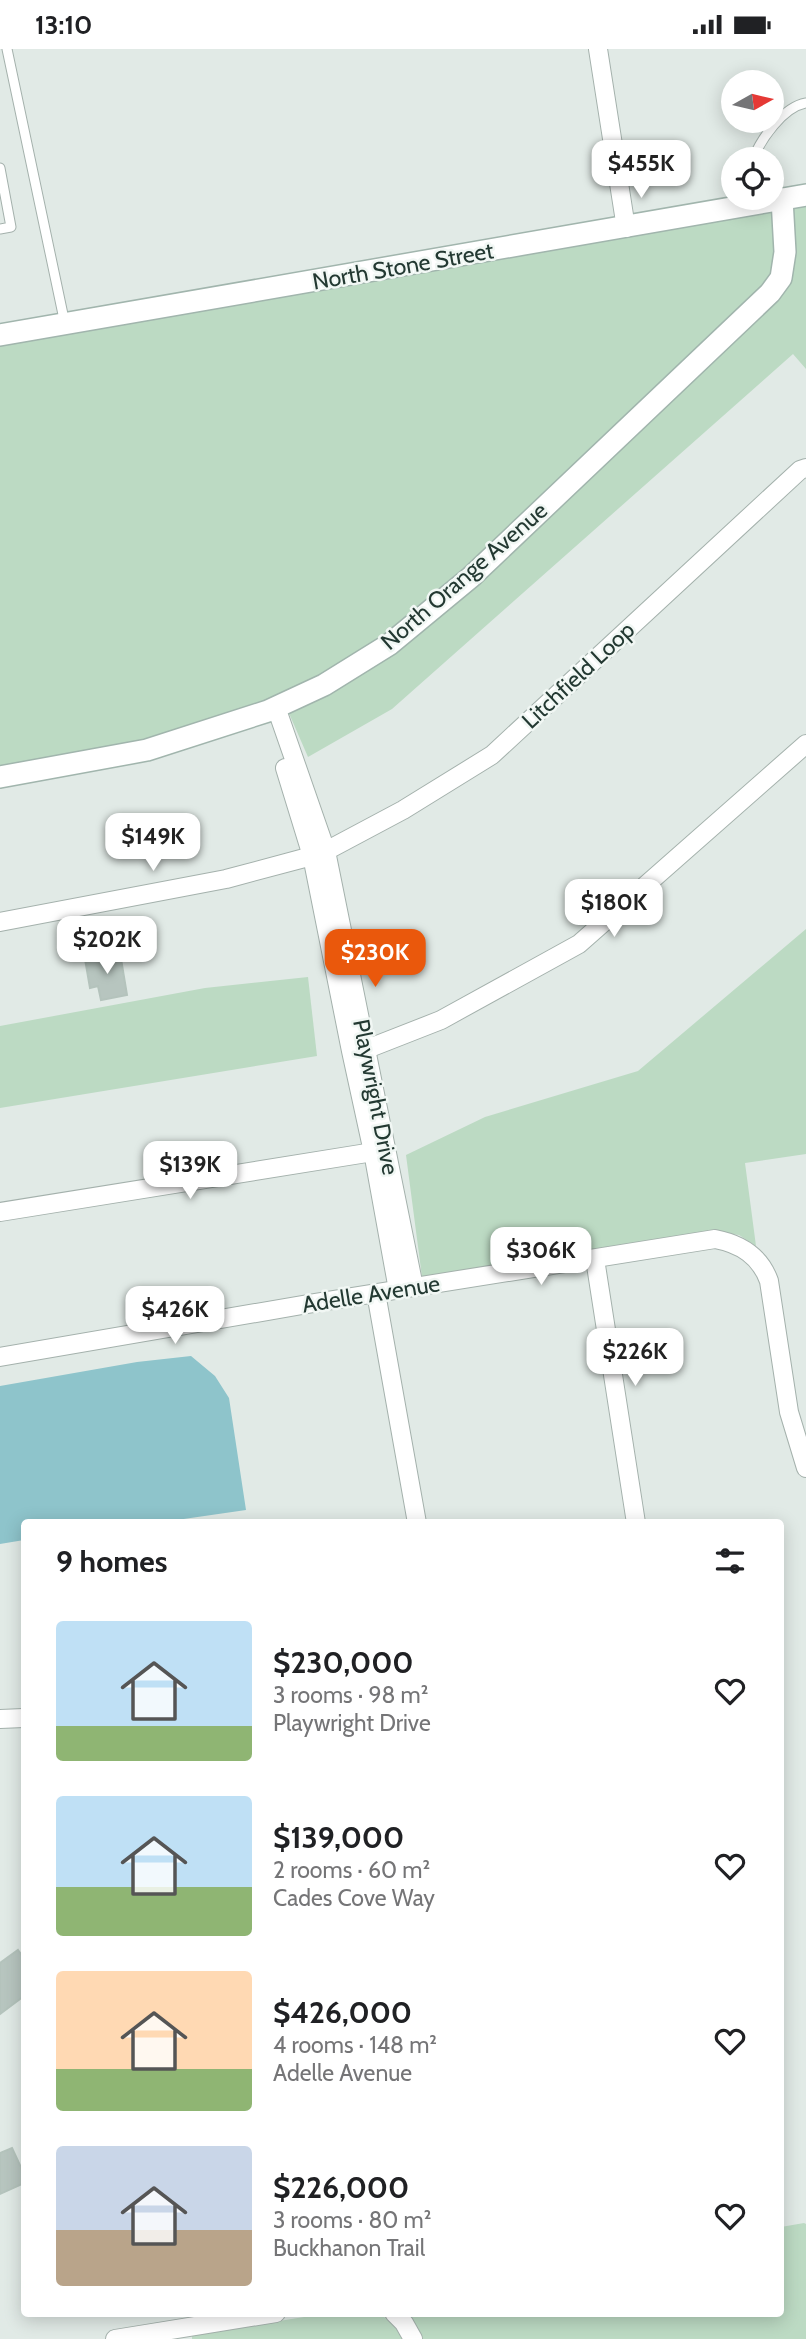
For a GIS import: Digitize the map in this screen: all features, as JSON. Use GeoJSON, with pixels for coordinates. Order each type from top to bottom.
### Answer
{"type":"FeatureCollection","features":[{"type":"Feature","properties":{"kind":"street"},"geometry":{"type":"LineString","coordinates":[[598,49],[626,228]]}},
{"type":"Feature","properties":{"kind":"street","name":"North Stone Street"},"geometry":{"type":"LineString","coordinates":[[784,199],[806,195]]}},
{"type":"Feature","properties":{"kind":"street","name":"North Stone Street"},"geometry":{"type":"LineString","coordinates":[[0,335],[626,228],[721,207]]}},
{"type":"Feature","properties":{"kind":"street","name":"North Orange Avenue"},"geometry":{"type":"LineString","coordinates":[[0,777],[147,750],[272,709],[324,685],[390,644],[471,577],[770,293],[781,278],[785,252],[783,210]]}},
{"type":"Feature","properties":{"kind":"street","name":"Litchfield Loop"},"geometry":{"type":"LineString","coordinates":[[0,922],[226,879],[319,853],[403,810],[492,755],[800,470],[806,468]]}},
{"type":"Feature","properties":{"kind":"street","name":"Playwright Drive"},"geometry":{"type":"LineString","coordinates":[[272,709],[319,853],[406,1289]]}},
{"type":"Feature","properties":{"kind":"street"},"geometry":{"type":"LineString","coordinates":[[359,1050],[441,1020],[579,944],[806,744]]}},
{"type":"Feature","properties":{"kind":"street","name":"Playwright Drive"},"geometry":{"type":"LineString","coordinates":[[359,1050],[373,1152],[406,1289]]}},
{"type":"Feature","properties":{"kind":"street"},"geometry":{"type":"LineString","coordinates":[[0,1212],[373,1152]]}},
{"type":"Feature","properties":{"kind":"street","name":"Adelle Avenue"},"geometry":{"type":"LineString","coordinates":[[0,1357],[376,1293],[715,1240],[741,1247],[755,1256],[765,1269],[789,1412],[806,1468]]}},
{"type":"Feature","properties":{"kind":"street"},"geometry":{"type":"LineString","coordinates":[[595,1258],[635,1519]]}},
{"type":"Feature","properties":{"kind":"street"},"geometry":{"type":"LineString","coordinates":[[376,1293],[416,1519]]}},
{"type":"Feature","properties":{"kind":"street"},"geometry":{"type":"LineString","coordinates":[[0,1719],[21,1719]]}},
{"type":"Feature","properties":{"kind":"street"},"geometry":{"type":"LineString","coordinates":[[115,2339],[251,2317]]}},
{"type":"Feature","properties":{"kind":"street"},"geometry":{"type":"LineString","coordinates":[[398,2317],[412,2339]]}},
{"type":"Feature","properties":{"kind":"lane"},"geometry":{"type":"LineString","coordinates":[[7,49],[65,324]]}},
{"type":"Feature","properties":{"kind":"lane"},"geometry":{"type":"LineString","coordinates":[[759,147],[774,124],[798,104],[806,103]]}},
{"type":"Feature","properties":{"kind":"lane"},"geometry":{"type":"LineString","coordinates":[[0,168],[11,227],[0,229]]}},
{"type":"Feature","properties":{"kind":"green space"},"geometry":{"type":"Polygon","coordinates":[[[806,204],[806,369],[793,354],[392,709],[308,757],[288,711],[329,692],[777,299],[792,206],[806,204]]]}},
{"type":"Feature","properties":{"kind":"green space"},"geometry":{"type":"Polygon","coordinates":[[[773,210],[773,260],[763,288],[464,571],[384,637],[319,678],[272,700],[145,742],[0,768],[0,343],[773,210]]]}},
{"type":"Feature","properties":{"kind":"green space"},"geometry":{"type":"Polygon","coordinates":[[[806,929],[806,1154],[745,1163],[756,1246],[739,1235],[713,1231],[422,1277],[406,1155],[485,1117],[638,1071],[806,929]]]}},
{"type":"Feature","properties":{"kind":"green space"},"geometry":{"type":"Polygon","coordinates":[[[308,977],[317,1056],[0,1108],[0,1026],[205,988],[308,977]]]}},
{"type":"Feature","properties":{"kind":"green space"},"geometry":{"type":"Polygon","coordinates":[[[806,2224],[806,2339],[423,2339],[410,2317],[784,2317],[784,2226],[806,2224]]]}},
{"type":"Feature","properties":{"kind":"green space"},"geometry":{"type":"Polygon","coordinates":[[[304,2317],[384,2317],[396,2328],[402,2339],[192,2339],[192,2335],[304,2317]]]}},
{"type":"Feature","properties":{"kind":"water"},"geometry":{"type":"Polygon","coordinates":[[[191,1356],[215,1376],[229,1398],[246,1510],[184,1519],[21,1519],[21,1540],[0,1544],[0,1386],[137,1362],[191,1356]]]}},
{"type":"Feature","properties":{"kind":"building"},"geometry":{"type":"Polygon","coordinates":[[[89,939],[91,956],[73,959],[70,942],[89,939]]]}},
{"type":"Feature","properties":{"kind":"building"},"geometry":{"type":"Polygon","coordinates":[[[120,953],[127,995],[101,1000],[98,986],[90,988],[85,959],[120,953]]]}},
{"type":"Feature","properties":{"kind":"building"},"geometry":{"type":"Polygon","coordinates":[[[18,1950],[21,1954],[21,1998],[0,2014],[0,1963],[18,1950]]]}},
{"type":"Feature","properties":{"kind":"building"},"geometry":{"type":"Polygon","coordinates":[[[12,2148],[21,2168],[21,2184],[0,2194],[0,2153],[12,2148]]]}}]}
